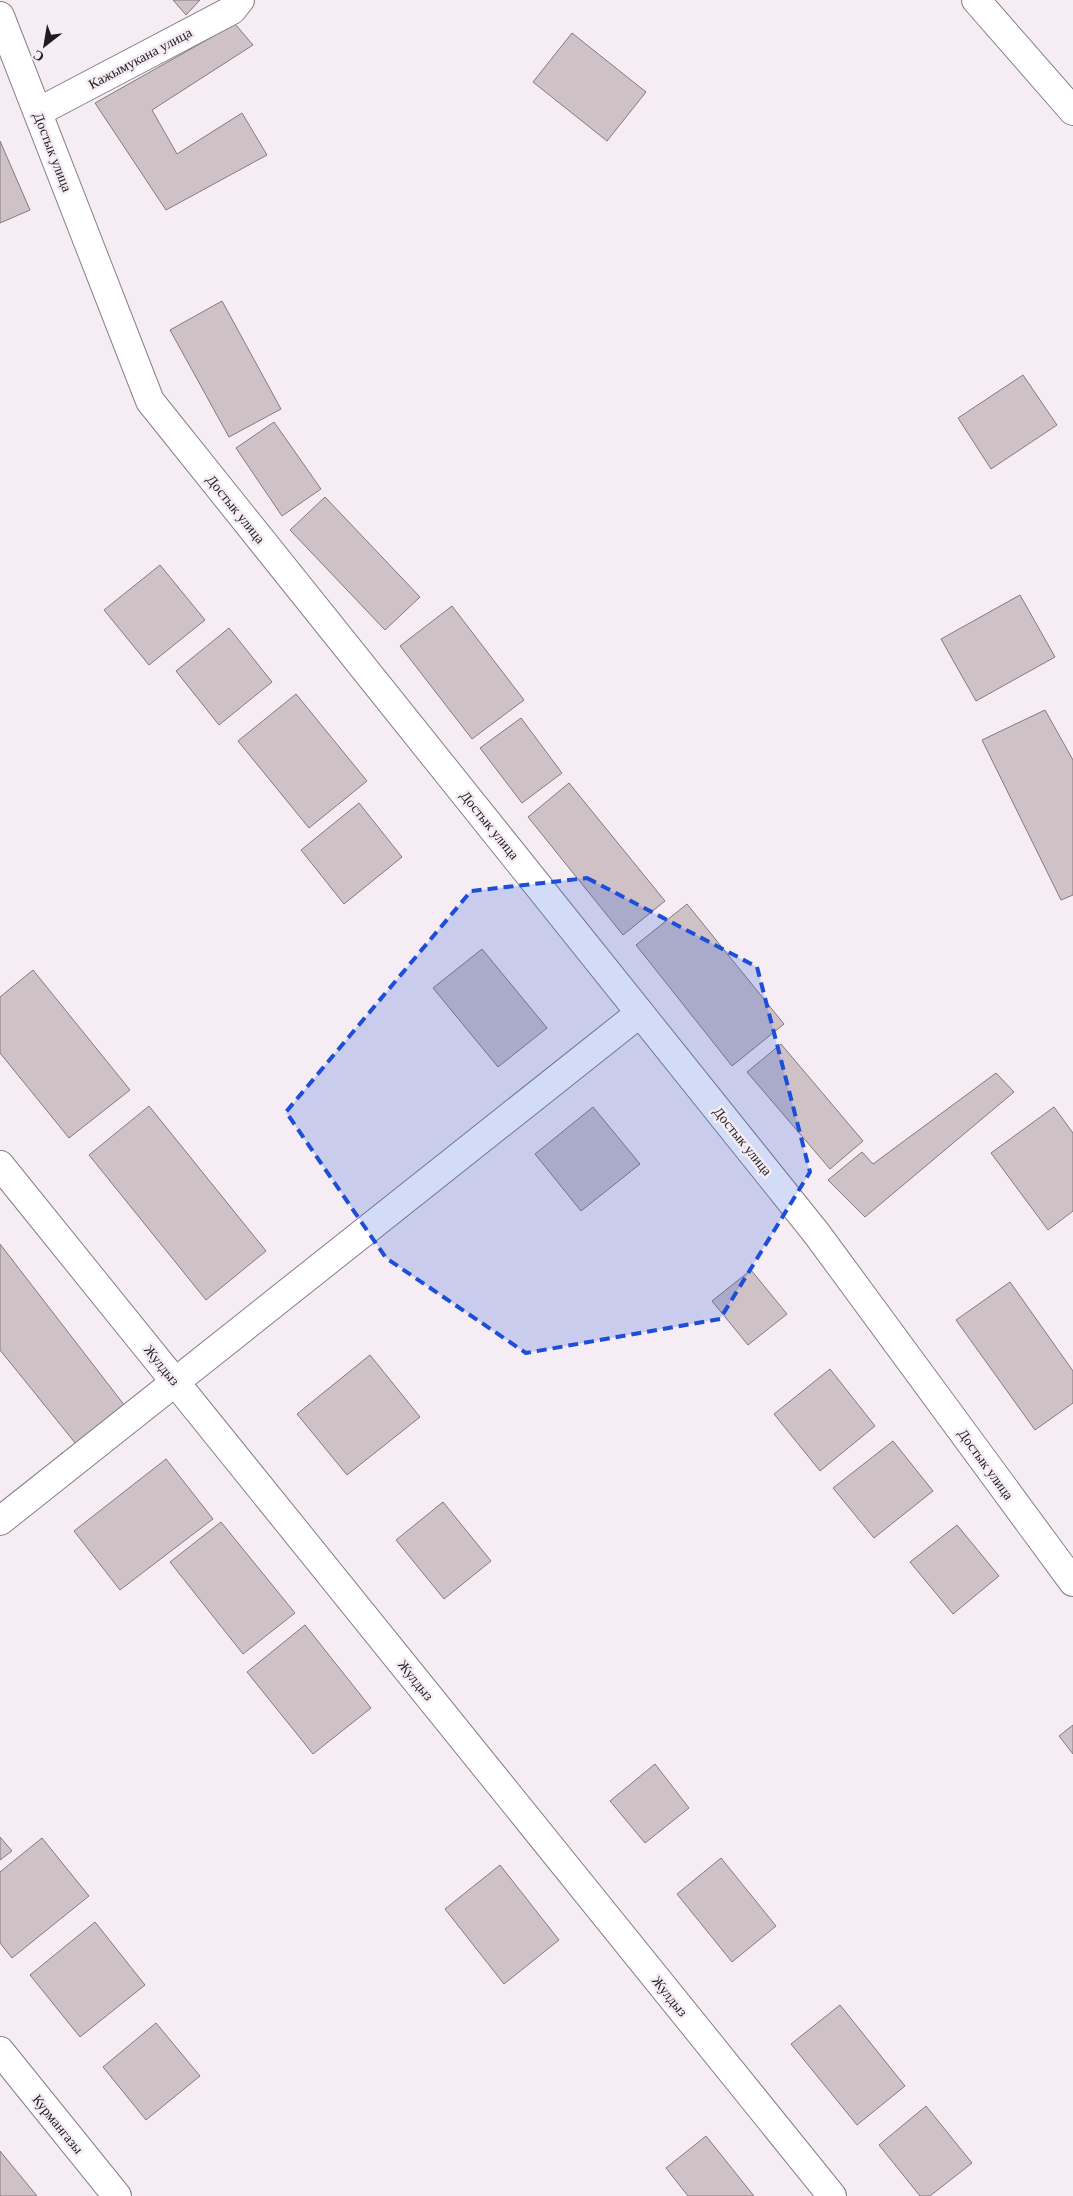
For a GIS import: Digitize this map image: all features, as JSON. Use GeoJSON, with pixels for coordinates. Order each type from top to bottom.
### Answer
{"type":"FeatureCollection","features":[{"type":"Feature","properties":{"kind":"street","name":"Кажымукана улица"},"geometry":{"type":"LineString","coordinates":[[38,112],[232,10],[240,0]]}},
{"type":"Feature","properties":{"kind":"street"},"geometry":{"type":"LineString","coordinates":[[976,0],[1073,111]]}},
{"type":"Feature","properties":{"kind":"street","name":"Достык улица"},"geometry":{"type":"LineString","coordinates":[[0,16],[150,401],[817,1234],[1073,1582]]}},
{"type":"Feature","properties":{"kind":"street"},"geometry":{"type":"LineString","coordinates":[[0,1521],[640,1013]]}},
{"type":"Feature","properties":{"kind":"street","name":"Жулдыз"},"geometry":{"type":"LineString","coordinates":[[0,1165],[832,2196]]}},
{"type":"Feature","properties":{"kind":"street","name":"Курмангазы"},"geometry":{"type":"LineString","coordinates":[[0,2052],[116,2196]]}},
{"type":"Feature","properties":{"kind":"highlighted area"},"geometry":{"type":"Polygon","coordinates":[[[587,878],[757,967],[810,1172],[720,1319],[526,1353],[386,1258],[286,1112],[471,891],[587,878]]]}},
{"type":"Feature","properties":{"kind":"building"},"geometry":{"type":"Polygon","coordinates":[[[173,0],[200,0],[186,15],[173,0]]]}},
{"type":"Feature","properties":{"kind":"building"},"geometry":{"type":"Polygon","coordinates":[[[235,24],[253,45],[152,110],[177,154],[242,113],[267,155],[166,210],[95,103],[235,24]]]}},
{"type":"Feature","properties":{"kind":"building"},"geometry":{"type":"Polygon","coordinates":[[[572,33],[646,92],[607,141],[533,82],[572,33]]]}},
{"type":"Feature","properties":{"kind":"building"},"geometry":{"type":"Polygon","coordinates":[[[0,141],[30,210],[0,223],[0,141]]]}},
{"type":"Feature","properties":{"kind":"building"},"geometry":{"type":"Polygon","coordinates":[[[222,301],[281,409],[229,437],[170,330],[222,301]]]}},
{"type":"Feature","properties":{"kind":"building"},"geometry":{"type":"Polygon","coordinates":[[[1023,375],[1057,425],[991,469],[958,418],[1023,375]]]}},
{"type":"Feature","properties":{"kind":"building"},"geometry":{"type":"Polygon","coordinates":[[[274,422],[321,489],[282,516],[236,448],[274,422]]]}},
{"type":"Feature","properties":{"kind":"building"},"geometry":{"type":"Polygon","coordinates":[[[325,497],[420,597],[385,630],[290,530],[325,497]]]}},
{"type":"Feature","properties":{"kind":"building"},"geometry":{"type":"Polygon","coordinates":[[[160,565],[205,620],[149,665],[104,610],[160,565]]]}},
{"type":"Feature","properties":{"kind":"building"},"geometry":{"type":"Polygon","coordinates":[[[1020,595],[1055,657],[976,701],[941,639],[1020,595]]]}},
{"type":"Feature","properties":{"kind":"building"},"geometry":{"type":"Polygon","coordinates":[[[452,606],[524,700],[472,739],[400,646],[452,606]]]}},
{"type":"Feature","properties":{"kind":"building"},"geometry":{"type":"Polygon","coordinates":[[[229,628],[272,682],[219,725],[176,671],[229,628]]]}},
{"type":"Feature","properties":{"kind":"building"},"geometry":{"type":"Polygon","coordinates":[[[296,694],[367,781],[309,828],[238,741],[296,694]]]}},
{"type":"Feature","properties":{"kind":"building"},"geometry":{"type":"Polygon","coordinates":[[[1045,710],[1073,760],[1073,895],[1061,900],[982,740],[1045,710]]]}},
{"type":"Feature","properties":{"kind":"building"},"geometry":{"type":"Polygon","coordinates":[[[521,718],[562,773],[522,803],[480,748],[521,718]]]}},
{"type":"Feature","properties":{"kind":"building"},"geometry":{"type":"Polygon","coordinates":[[[569,783],[665,901],[623,935],[528,817],[569,783]]]}},
{"type":"Feature","properties":{"kind":"building"},"geometry":{"type":"Polygon","coordinates":[[[359,803],[402,857],[344,904],[301,850],[359,803]]]}},
{"type":"Feature","properties":{"kind":"building"},"geometry":{"type":"Polygon","coordinates":[[[687,904],[784,1024],[732,1066],[636,945],[687,904]]]}},
{"type":"Feature","properties":{"kind":"building"},"geometry":{"type":"Polygon","coordinates":[[[482,949],[547,1028],[498,1067],[433,988],[482,949]]]}},
{"type":"Feature","properties":{"kind":"building"},"geometry":{"type":"Polygon","coordinates":[[[33,970],[130,1090],[69,1138],[0,1053],[0,997],[33,970]]]}},
{"type":"Feature","properties":{"kind":"building"},"geometry":{"type":"Polygon","coordinates":[[[781,1044],[863,1141],[830,1169],[747,1072],[781,1044]]]}},
{"type":"Feature","properties":{"kind":"building"},"geometry":{"type":"Polygon","coordinates":[[[996,1073],[1014,1092],[865,1217],[828,1180],[862,1152],[873,1164],[996,1073]]]}},
{"type":"Feature","properties":{"kind":"building"},"geometry":{"type":"Polygon","coordinates":[[[149,1106],[266,1251],[206,1300],[89,1155],[149,1106]]]}},
{"type":"Feature","properties":{"kind":"building"},"geometry":{"type":"Polygon","coordinates":[[[593,1107],[640,1164],[581,1211],[535,1154],[593,1107]]]}},
{"type":"Feature","properties":{"kind":"building"},"geometry":{"type":"Polygon","coordinates":[[[1054,1107],[1073,1133],[1073,1211],[1048,1230],[991,1153],[1054,1107]]]}},
{"type":"Feature","properties":{"kind":"building"},"geometry":{"type":"Polygon","coordinates":[[[0,1244],[125,1406],[76,1444],[0,1350],[0,1244]]]}},
{"type":"Feature","properties":{"kind":"building"},"geometry":{"type":"Polygon","coordinates":[[[751,1270],[787,1314],[748,1345],[712,1301],[751,1270]]]}},
{"type":"Feature","properties":{"kind":"building"},"geometry":{"type":"Polygon","coordinates":[[[1010,1282],[1073,1371],[1073,1403],[1035,1430],[956,1320],[1010,1282]]]}},
{"type":"Feature","properties":{"kind":"building"},"geometry":{"type":"Polygon","coordinates":[[[370,1355],[420,1417],[347,1475],[297,1414],[370,1355]]]}},
{"type":"Feature","properties":{"kind":"building"},"geometry":{"type":"Polygon","coordinates":[[[830,1369],[875,1426],[820,1471],[774,1414],[830,1369]]]}},
{"type":"Feature","properties":{"kind":"building"},"geometry":{"type":"Polygon","coordinates":[[[893,1441],[933,1491],[874,1538],[833,1488],[893,1441]]]}},
{"type":"Feature","properties":{"kind":"building"},"geometry":{"type":"Polygon","coordinates":[[[166,1459],[213,1519],[120,1590],[74,1531],[166,1459]]]}},
{"type":"Feature","properties":{"kind":"building"},"geometry":{"type":"Polygon","coordinates":[[[443,1502],[491,1561],[444,1599],[396,1540],[443,1502]]]}},
{"type":"Feature","properties":{"kind":"building"},"geometry":{"type":"Polygon","coordinates":[[[221,1522],[295,1613],[243,1654],[170,1562],[221,1522]]]}},
{"type":"Feature","properties":{"kind":"building"},"geometry":{"type":"Polygon","coordinates":[[[957,1525],[999,1576],[953,1614],[910,1562],[957,1525]]]}},
{"type":"Feature","properties":{"kind":"building"},"geometry":{"type":"Polygon","coordinates":[[[305,1625],[371,1708],[313,1754],[247,1672],[305,1625]]]}},
{"type":"Feature","properties":{"kind":"building"},"geometry":{"type":"Polygon","coordinates":[[[1073,1725],[1073,1754],[1059,1736],[1073,1725]]]}},
{"type":"Feature","properties":{"kind":"building"},"geometry":{"type":"Polygon","coordinates":[[[655,1764],[689,1808],[645,1843],[610,1801],[655,1764]]]}},
{"type":"Feature","properties":{"kind":"building"},"geometry":{"type":"Polygon","coordinates":[[[0,1837],[12,1851],[0,1860],[0,1837]]]}},
{"type":"Feature","properties":{"kind":"building"},"geometry":{"type":"Polygon","coordinates":[[[42,1838],[89,1896],[12,1958],[0,1943],[0,1872],[42,1838]]]}},
{"type":"Feature","properties":{"kind":"building"},"geometry":{"type":"Polygon","coordinates":[[[721,1858],[776,1926],[732,1962],[677,1894],[721,1858]]]}},
{"type":"Feature","properties":{"kind":"building"},"geometry":{"type":"Polygon","coordinates":[[[500,1865],[559,1940],[504,1984],[445,1909],[500,1865]]]}},
{"type":"Feature","properties":{"kind":"building"},"geometry":{"type":"Polygon","coordinates":[[[95,1922],[145,1985],[80,2037],[30,1975],[95,1922]]]}},
{"type":"Feature","properties":{"kind":"building"},"geometry":{"type":"Polygon","coordinates":[[[840,2005],[905,2086],[857,2125],[791,2044],[840,2005]]]}},
{"type":"Feature","properties":{"kind":"building"},"geometry":{"type":"Polygon","coordinates":[[[156,2023],[200,2076],[146,2120],[103,2067],[156,2023]]]}},
{"type":"Feature","properties":{"kind":"building"},"geometry":{"type":"Polygon","coordinates":[[[926,2106],[972,2163],[930,2196],[920,2196],[879,2145],[926,2106]]]}},
{"type":"Feature","properties":{"kind":"building"},"geometry":{"type":"Polygon","coordinates":[[[706,2136],[754,2196],[688,2196],[666,2168],[706,2136]]]}},
{"type":"Feature","properties":{"kind":"building"},"geometry":{"type":"Polygon","coordinates":[[[0,2151],[37,2196],[0,2196],[0,2151]]]}}]}
